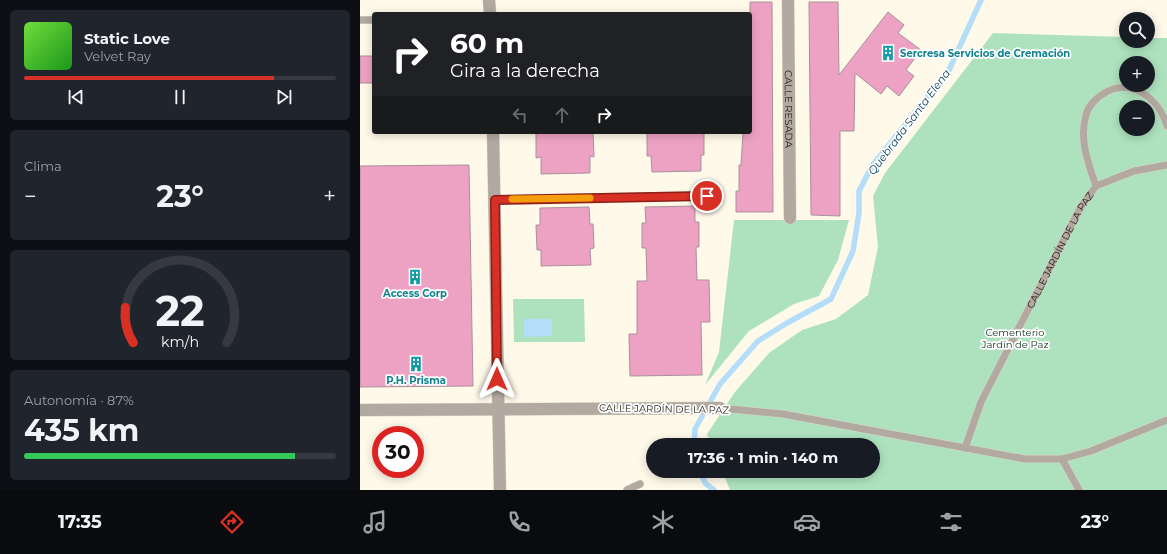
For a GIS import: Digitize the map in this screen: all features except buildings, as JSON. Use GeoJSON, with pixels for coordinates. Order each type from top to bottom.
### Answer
{"type":"FeatureCollection","features":[{"type":"Feature","properties":{"kind":"street"},"geometry":{"type":"LineString","coordinates":[[489,0],[490,12]]}},
{"type":"Feature","properties":{"kind":"street","name":"CALLE RESADA"},"geometry":{"type":"LineString","coordinates":[[788,0],[790,218]]}},
{"type":"Feature","properties":{"kind":"street"},"geometry":{"type":"LineString","coordinates":[[493,134],[497,409],[500,490]]}},
{"type":"Feature","properties":{"kind":"street","name":"CALLE JARDÍN DE LA PAZ"},"geometry":{"type":"LineString","coordinates":[[360,410],[720,408]]}},
{"type":"Feature","properties":{"kind":"lane"},"geometry":{"type":"LineString","coordinates":[[360,20],[372,20]]}},
{"type":"Feature","properties":{"kind":"lane"},"geometry":{"type":"LineString","coordinates":[[1096,186],[1086,157],[1083,134],[1086,113],[1096,98],[1112,88],[1127,88],[1142,92],[1156,103],[1167,126]]}},
{"type":"Feature","properties":{"kind":"lane","name":"CALLE JARDÍN DE LA PAZ"},"geometry":{"type":"LineString","coordinates":[[965,448],[981,402],[1080,208],[1096,186],[1134,171],[1167,166]]}},
{"type":"Feature","properties":{"kind":"lane"},"geometry":{"type":"LineString","coordinates":[[495,200],[707,196]]}},
{"type":"Feature","properties":{"kind":"lane","name":"CALLE JARDÍN DE LA PAZ"},"geometry":{"type":"LineString","coordinates":[[720,408],[783,414],[1025,459],[1062,459],[1091,451],[1167,420]]}},
{"type":"Feature","properties":{"kind":"lane"},"geometry":{"type":"LineString","coordinates":[[1062,459],[1079,490]]}},
{"type":"Feature","properties":{"kind":"lane"},"geometry":{"type":"LineString","coordinates":[[627,490],[640,484]]}},
{"type":"Feature","properties":{"kind":"green space","name":"Cementerio Jardín de Paz"},"geometry":{"type":"Polygon","coordinates":[[[993,33],[1119,37],[1119,48],[1155,48],[1155,38],[1167,38],[1167,490],[730,490],[725,478],[880,478],[880,438],[708,438],[707,434],[735,392],[769,353],[802,330],[836,319],[868,295],[878,247],[873,196],[885,173],[993,33]]]}},
{"type":"Feature","properties":{"kind":"green space"},"geometry":{"type":"Polygon","coordinates":[[[734,220],[849,220],[838,260],[819,296],[794,304],[749,331],[705,385],[719,352],[734,220]]]}},
{"type":"Feature","properties":{"kind":"green space"},"geometry":{"type":"Polygon","coordinates":[[[513,299],[584,299],[585,342],[514,342],[513,299]]]}},
{"type":"Feature","properties":{"kind":"water"},"geometry":{"type":"Polygon","coordinates":[[[524,319],[552,319],[552,336],[524,337],[524,319]]]}},
{"type":"Feature","properties":{"kind":"waterway","name":"Quebrada Santa Elena"},"geometry":{"type":"LineString","coordinates":[[694,438],[695,429],[720,384],[758,341],[831,299],[853,251],[859,213],[859,191],[872,166],[949,70],[981,0]]}},
{"type":"Feature","properties":{"kind":"waterway","name":"Quebrada Santa Elena"},"geometry":{"type":"LineString","coordinates":[[703,478],[705,483],[714,490]]}},
{"type":"Feature","properties":{"kind":"slow traffic"},"geometry":{"type":"LineString","coordinates":[[512,199],[590,198]]}},
{"type":"Feature","properties":{"kind":"place","name":"Sercresa Servicios de Cremación"},"geometry":{"type":"Point","coordinates":[888,53]}},
{"type":"Feature","properties":{"kind":"place","name":"Access Corp"},"geometry":{"type":"Point","coordinates":[415,277]}},
{"type":"Feature","properties":{"kind":"place","name":"P.H. Prisma"},"geometry":{"type":"Point","coordinates":[416,364]}},
{"type":"Feature","properties":{"kind":"route"},"geometry":{"type":"LineString","coordinates":[[497,379],[495,200],[707,196]]}}]}
